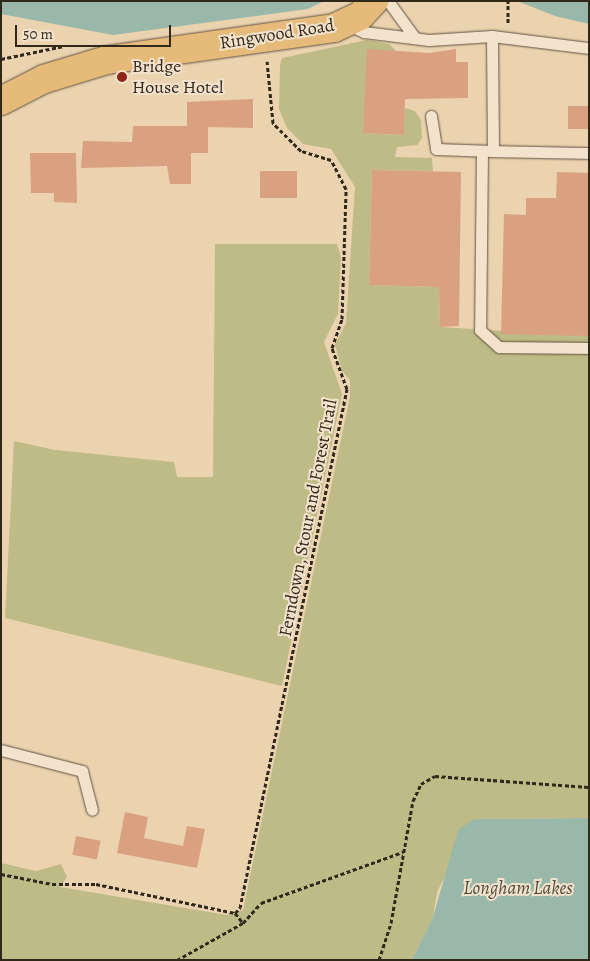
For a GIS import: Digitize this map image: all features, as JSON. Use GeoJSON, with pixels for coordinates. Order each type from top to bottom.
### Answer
{"type":"FeatureCollection","features":[{"type":"Feature","properties":{"kind":"highway","name":"Ringwood Road"},"geometry":{"type":"LineString","coordinates":[[1,101],[44,79],[107,60],[266,38],[345,24],[360,16],[374,1]]}},
{"type":"Feature","properties":{"kind":"lane"},"geometry":{"type":"LineString","coordinates":[[388,1],[415,38]]}},
{"type":"Feature","properties":{"kind":"lane"},"geometry":{"type":"LineString","coordinates":[[345,24],[364,32],[415,38],[492,36],[589,48]]}},
{"type":"Feature","properties":{"kind":"lane"},"geometry":{"type":"LineString","coordinates":[[492,36],[480,330],[499,347],[589,348]]}},
{"type":"Feature","properties":{"kind":"lane"},"geometry":{"type":"LineString","coordinates":[[431,116],[436,149],[589,153]]}},
{"type":"Feature","properties":{"kind":"lane"},"geometry":{"type":"LineString","coordinates":[[1,750],[82,771],[92,810]]}},
{"type":"Feature","properties":{"kind":"path"},"geometry":{"type":"LineString","coordinates":[[508,1],[508,38]]}},
{"type":"Feature","properties":{"kind":"path","name":"Ferndown, Stour and Forest Trail"},"geometry":{"type":"LineString","coordinates":[[235,912],[240,908],[297,645],[347,389],[332,348],[342,319],[346,189],[330,160],[301,151],[274,123],[266,38]]}},
{"type":"Feature","properties":{"kind":"path"},"geometry":{"type":"LineString","coordinates":[[379,960],[391,923],[413,801],[420,784],[434,776],[589,787]]}},
{"type":"Feature","properties":{"kind":"path"},"geometry":{"type":"LineString","coordinates":[[177,960],[243,923],[261,903],[403,852]]}},
{"type":"Feature","properties":{"kind":"path"},"geometry":{"type":"LineString","coordinates":[[1,874],[52,884],[96,884],[235,912],[243,923]]}},
{"type":"Feature","properties":{"kind":"shaded area"},"geometry":{"type":"Polygon","coordinates":[[[367,40],[389,44],[396,51],[366,90],[363,133],[403,135],[405,108],[415,111],[421,120],[422,138],[417,145],[397,147],[395,157],[432,158],[433,171],[372,170],[369,285],[439,287],[440,327],[589,336],[589,818],[474,819],[437,892],[433,917],[412,960],[1,960],[1,863],[36,871],[61,864],[67,877],[60,887],[227,915],[243,910],[350,396],[350,380],[342,371],[335,345],[346,323],[355,187],[331,149],[303,144],[287,128],[279,109],[280,65],[282,58],[367,40]]]}},
{"type":"Feature","properties":{"kind":"shaded area"},"geometry":{"type":"Polygon","coordinates":[[[215,244],[337,244],[341,257],[338,314],[324,342],[342,394],[282,686],[5,618],[14,441],[55,450],[174,462],[177,477],[213,477],[215,244]]]}},
{"type":"Feature","properties":{"kind":"water"},"geometry":{"type":"Polygon","coordinates":[[[1,1],[324,1],[308,9],[113,35],[1,14],[1,1]]]}},
{"type":"Feature","properties":{"kind":"water"},"geometry":{"type":"Polygon","coordinates":[[[517,1],[589,1],[589,24],[555,16],[517,1]]]}},
{"type":"Feature","properties":{"kind":"water","name":"Longham Lakes"},"geometry":{"type":"Polygon","coordinates":[[[589,818],[589,960],[412,960],[433,917],[458,830],[474,819],[589,818]]]}},
{"type":"Feature","properties":{"kind":"building"},"geometry":{"type":"Polygon","coordinates":[[[367,49],[429,53],[456,49],[456,62],[468,62],[468,98],[405,99],[404,135],[363,133],[367,49]]]}},
{"type":"Feature","properties":{"kind":"building"},"geometry":{"type":"Polygon","coordinates":[[[253,99],[253,128],[208,127],[208,153],[191,153],[191,184],[170,184],[167,166],[81,168],[83,141],[132,142],[133,126],[187,126],[187,102],[253,99]]]}},
{"type":"Feature","properties":{"kind":"building"},"geometry":{"type":"Polygon","coordinates":[[[568,106],[589,106],[589,129],[568,129],[568,106]]]}},
{"type":"Feature","properties":{"kind":"building"},"geometry":{"type":"Polygon","coordinates":[[[30,153],[76,153],[77,203],[54,202],[54,193],[31,193],[30,153]]]}},
{"type":"Feature","properties":{"kind":"building"},"geometry":{"type":"Polygon","coordinates":[[[372,170],[461,172],[459,326],[440,327],[439,287],[369,285],[372,170]]]}},
{"type":"Feature","properties":{"kind":"building"},"geometry":{"type":"Polygon","coordinates":[[[260,171],[297,171],[297,198],[260,198],[260,171]]]}},
{"type":"Feature","properties":{"kind":"building"},"geometry":{"type":"Polygon","coordinates":[[[557,172],[589,173],[589,336],[501,334],[504,214],[526,215],[526,198],[556,198],[557,172]]]}},
{"type":"Feature","properties":{"kind":"building"},"geometry":{"type":"Polygon","coordinates":[[[125,812],[148,817],[144,838],[183,846],[187,826],[205,829],[197,868],[117,853],[125,812]]]}},
{"type":"Feature","properties":{"kind":"building"},"geometry":{"type":"Polygon","coordinates":[[[76,836],[101,841],[97,859],[72,855],[76,836]]]}},
{"type":"Feature","properties":{"kind":"place","name":"Bridge House Hotel"},"geometry":{"type":"Point","coordinates":[122,77]}}]}
